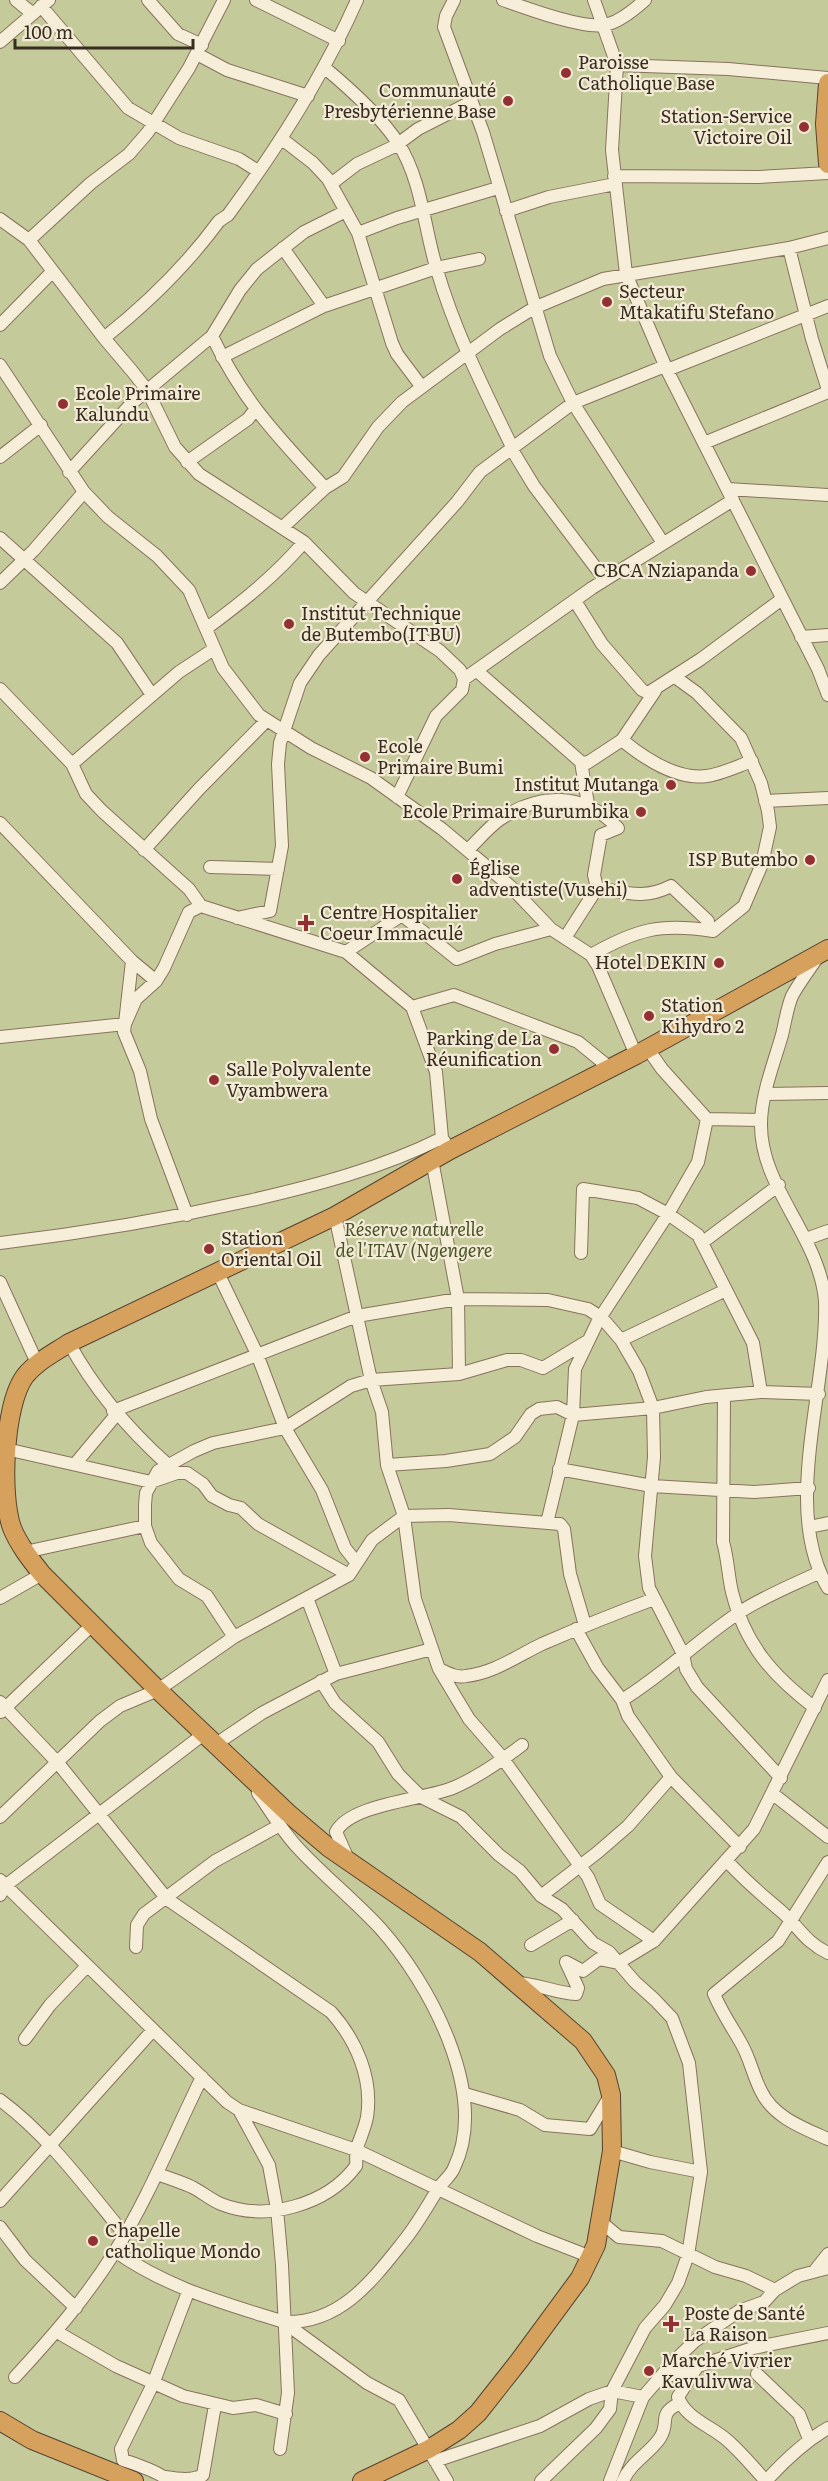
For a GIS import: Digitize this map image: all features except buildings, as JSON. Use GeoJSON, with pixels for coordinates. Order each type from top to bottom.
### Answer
{"type":"FeatureCollection","features":[{"type":"Feature","properties":{"kind":"highway"},"geometry":{"type":"LineString","coordinates":[[828,80],[825,124],[828,164]]}},
{"type":"Feature","properties":{"kind":"highway"},"geometry":{"type":"LineString","coordinates":[[362,2481],[432,2455],[478,2413],[567,2298],[591,2257],[601,2222],[612,2151],[611,2095],[606,2075],[594,2054],[583,2041],[516,1983],[453,1932],[350,1862],[288,1813],[158,1690],[42,1574],[25,1552],[11,1527],[7,1511],[5,1444],[14,1401],[24,1377],[37,1363],[69,1343],[335,1216],[432,1160],[446,1144],[642,1052],[823,952]]}},
{"type":"Feature","properties":{"kind":"highway"},"geometry":{"type":"LineString","coordinates":[[0,2421],[32,2440],[134,2481]]}},
{"type":"Feature","properties":{"kind":"street"},"geometry":{"type":"LineString","coordinates":[[15,0],[41,7],[128,108],[179,138],[239,159],[258,171]]}},
{"type":"Feature","properties":{"kind":"street"},"geometry":{"type":"LineString","coordinates":[[148,0],[178,34],[227,70],[308,96]]}},
{"type":"Feature","properties":{"kind":"street"},"geometry":{"type":"LineString","coordinates":[[29,240],[91,183],[129,154],[153,123],[200,49],[224,0]]}},
{"type":"Feature","properties":{"kind":"street"},"geometry":{"type":"LineString","coordinates":[[256,0],[339,41]]}},
{"type":"Feature","properties":{"kind":"street"},"geometry":{"type":"LineString","coordinates":[[104,338],[141,308],[177,274],[219,220],[228,215],[282,139],[325,68],[357,0]]}},
{"type":"Feature","properties":{"kind":"street"},"geometry":{"type":"LineString","coordinates":[[454,0],[446,16],[444,27],[483,132],[550,356],[573,403],[663,543]]}},
{"type":"Feature","properties":{"kind":"street"},"geometry":{"type":"LineString","coordinates":[[503,0],[536,12],[605,25],[626,14],[645,0]]}},
{"type":"Feature","properties":{"kind":"street"},"geometry":{"type":"LineString","coordinates":[[594,0],[605,25],[617,65],[612,150],[626,274],[666,368],[828,695]]}},
{"type":"Feature","properties":{"kind":"street"},"geometry":{"type":"LineString","coordinates":[[0,42],[41,7]]}},
{"type":"Feature","properties":{"kind":"street"},"geometry":{"type":"LineString","coordinates":[[617,65],[728,69],[828,80]]}},
{"type":"Feature","properties":{"kind":"street"},"geometry":{"type":"LineString","coordinates":[[325,68],[352,91],[398,142],[411,171],[436,268],[467,354],[512,447],[534,486],[605,580]]}},
{"type":"Feature","properties":{"kind":"street"},"geometry":{"type":"LineString","coordinates":[[331,184],[357,164],[471,102]]}},
{"type":"Feature","properties":{"kind":"street"},"geometry":{"type":"LineString","coordinates":[[282,139],[313,163],[331,184],[358,233],[373,289],[397,354],[421,386]]}},
{"type":"Feature","properties":{"kind":"street"},"geometry":{"type":"LineString","coordinates":[[506,212],[549,197],[614,180],[828,173]]}},
{"type":"Feature","properties":{"kind":"street"},"geometry":{"type":"LineString","coordinates":[[358,233],[422,210],[498,188]]}},
{"type":"Feature","properties":{"kind":"street"},"geometry":{"type":"LineString","coordinates":[[69,472],[147,390],[212,336],[240,290],[257,269],[304,232],[346,212]]}},
{"type":"Feature","properties":{"kind":"street"},"geometry":{"type":"LineString","coordinates":[[0,219],[29,240],[147,390],[175,447],[186,462],[199,474],[304,542],[366,602],[440,651],[460,670],[464,679],[462,690],[436,716],[397,797]]}},
{"type":"Feature","properties":{"kind":"street"},"geometry":{"type":"LineString","coordinates":[[283,527],[325,488],[343,477],[378,427],[421,386],[500,329],[534,308],[603,279],[789,248],[828,238]]}},
{"type":"Feature","properties":{"kind":"street"},"geometry":{"type":"LineString","coordinates":[[283,248],[324,306]]}},
{"type":"Feature","properties":{"kind":"street"},"geometry":{"type":"LineString","coordinates":[[704,443],[828,391],[805,314],[789,248]]}},
{"type":"Feature","properties":{"kind":"street"},"geometry":{"type":"LineString","coordinates":[[222,357],[324,306],[436,268],[479,259]]}},
{"type":"Feature","properties":{"kind":"street"},"geometry":{"type":"LineString","coordinates":[[0,325],[52,272]]}},
{"type":"Feature","properties":{"kind":"street"},"geometry":{"type":"LineString","coordinates":[[237,918],[270,910],[282,846],[282,809],[278,764],[282,732],[300,683],[319,655],[457,502],[480,472],[573,403],[828,306]]}},
{"type":"Feature","properties":{"kind":"street"},"geometry":{"type":"LineString","coordinates":[[212,336],[254,411],[325,488]]}},
{"type":"Feature","properties":{"kind":"street"},"geometry":{"type":"LineString","coordinates":[[0,365],[84,492],[108,517],[157,556],[189,590],[223,668],[249,704],[282,732],[356,769],[397,797],[468,850],[510,886],[551,929],[591,955],[642,1052],[662,1069],[707,1119],[761,1120]]}},
{"type":"Feature","properties":{"kind":"street"},"geometry":{"type":"LineString","coordinates":[[186,462],[248,419],[254,411]]}},
{"type":"Feature","properties":{"kind":"street"},"geometry":{"type":"LineString","coordinates":[[0,457],[41,425]]}},
{"type":"Feature","properties":{"kind":"street"},"geometry":{"type":"LineString","coordinates":[[0,583],[84,492]]}},
{"type":"Feature","properties":{"kind":"street"},"geometry":{"type":"LineString","coordinates":[[464,679],[730,495],[828,495]]}},
{"type":"Feature","properties":{"kind":"street"},"geometry":{"type":"LineString","coordinates":[[0,538],[117,643],[152,695]]}},
{"type":"Feature","properties":{"kind":"street"},"geometry":{"type":"LineString","coordinates":[[207,628],[255,592],[284,566],[304,542]]}},
{"type":"Feature","properties":{"kind":"street"},"geometry":{"type":"LineString","coordinates":[[477,670],[580,762],[587,763],[622,740],[655,692],[782,600]]}},
{"type":"Feature","properties":{"kind":"street"},"geometry":{"type":"LineString","coordinates":[[575,601],[602,644],[642,690],[648,693],[655,692]]}},
{"type":"Feature","properties":{"kind":"street"},"geometry":{"type":"LineString","coordinates":[[801,637],[828,635]]}},
{"type":"Feature","properties":{"kind":"street"},"geometry":{"type":"LineString","coordinates":[[72,765],[152,695],[214,649]]}},
{"type":"Feature","properties":{"kind":"street"},"geometry":{"type":"LineString","coordinates":[[591,955],[642,930],[663,927],[713,931],[744,906],[762,864],[770,827],[765,801],[752,761],[741,738],[721,715],[675,677]]}},
{"type":"Feature","properties":{"kind":"street"},"geometry":{"type":"LineString","coordinates":[[0,689],[72,765],[86,794],[144,850],[189,889],[201,906],[346,952],[412,1007],[436,1072],[446,1144],[296,1190],[187,1215],[106,1230],[0,1243]]}},
{"type":"Feature","properties":{"kind":"street"},"geometry":{"type":"LineString","coordinates":[[144,850],[199,789],[267,720]]}},
{"type":"Feature","properties":{"kind":"street"},"geometry":{"type":"LineString","coordinates":[[622,740],[645,759],[674,772],[706,776],[752,761]]}},
{"type":"Feature","properties":{"kind":"street"},"geometry":{"type":"LineString","coordinates":[[580,762],[588,804]]}},
{"type":"Feature","properties":{"kind":"street"},"geometry":{"type":"LineString","coordinates":[[765,801],[828,798]]}},
{"type":"Feature","properties":{"kind":"street"},"geometry":{"type":"LineString","coordinates":[[468,850],[500,820],[545,799],[588,804],[605,814],[618,828],[601,835],[594,875],[597,888],[565,938]]}},
{"type":"Feature","properties":{"kind":"street"},"geometry":{"type":"LineString","coordinates":[[0,822],[132,961],[156,981]]}},
{"type":"Feature","properties":{"kind":"street"},"geometry":{"type":"LineString","coordinates":[[210,867],[278,869]]}},
{"type":"Feature","properties":{"kind":"street"},"geometry":{"type":"LineString","coordinates":[[597,888],[639,896],[660,892],[671,886],[708,921],[706,930]]}},
{"type":"Feature","properties":{"kind":"street"},"geometry":{"type":"LineString","coordinates":[[124,1024],[136,999],[156,981],[189,912],[201,906]]}},
{"type":"Feature","properties":{"kind":"street"},"geometry":{"type":"LineString","coordinates":[[346,952],[402,915],[457,959],[495,944],[551,929]]}},
{"type":"Feature","properties":{"kind":"street"},"geometry":{"type":"LineString","coordinates":[[823,952],[792,997],[766,1094],[761,1120],[761,1144],[806,1239],[818,1268],[827,1301],[825,1364],[819,1394],[809,1488],[809,1527],[820,1572],[828,1588]]}},
{"type":"Feature","properties":{"kind":"street"},"geometry":{"type":"LineString","coordinates":[[132,961],[124,1032],[140,1071],[151,1119],[187,1215]]}},
{"type":"Feature","properties":{"kind":"street"},"geometry":{"type":"LineString","coordinates":[[412,1007],[454,995],[578,1042],[610,1068]]}},
{"type":"Feature","properties":{"kind":"street"},"geometry":{"type":"LineString","coordinates":[[0,1037],[124,1024]]}},
{"type":"Feature","properties":{"kind":"street"},"geometry":{"type":"LineString","coordinates":[[766,1094],[828,1093]]}},
{"type":"Feature","properties":{"kind":"street"},"geometry":{"type":"LineString","coordinates":[[547,1523],[573,1415],[576,1390],[573,1376],[586,1342],[668,1214],[698,1162],[707,1119]]}},
{"type":"Feature","properties":{"kind":"street"},"geometry":{"type":"LineString","coordinates":[[432,1160],[458,1299],[459,1374]]}},
{"type":"Feature","properties":{"kind":"street"},"geometry":{"type":"LineString","coordinates":[[703,1242],[779,1185]]}},
{"type":"Feature","properties":{"kind":"street"},"geometry":{"type":"LineString","coordinates":[[581,1253],[583,1189],[638,1198],[668,1214],[698,1235],[753,1343],[761,1392]]}},
{"type":"Feature","properties":{"kind":"street"},"geometry":{"type":"LineString","coordinates":[[335,1216],[371,1380],[382,1412],[387,1465],[404,1516],[415,1599],[439,1669],[469,1719],[503,1760],[596,1888],[600,1904],[654,1941]]}},
{"type":"Feature","properties":{"kind":"street"},"geometry":{"type":"LineString","coordinates":[[806,1239],[828,1231]]}},
{"type":"Feature","properties":{"kind":"street"},"geometry":{"type":"LineString","coordinates":[[218,1273],[257,1354],[285,1428],[322,1490],[345,1548],[356,1562]]}},
{"type":"Feature","properties":{"kind":"street"},"geometry":{"type":"LineString","coordinates":[[0,1282],[37,1363]]}},
{"type":"Feature","properties":{"kind":"street"},"geometry":{"type":"LineString","coordinates":[[621,1340],[726,1290]]}},
{"type":"Feature","properties":{"kind":"street"},"geometry":{"type":"LineString","coordinates":[[75,1464],[115,1413],[257,1354],[357,1316],[458,1299],[548,1300],[588,1309],[602,1318],[621,1340],[639,1371],[653,1408],[655,1438],[645,1556],[649,1588],[683,1654],[686,1669],[697,1688],[781,1778]]}},
{"type":"Feature","properties":{"kind":"street"},"geometry":{"type":"LineString","coordinates":[[234,1636],[207,1596],[179,1579],[151,1543],[145,1526],[146,1493],[159,1472],[168,1465],[213,1443],[285,1428],[351,1386],[371,1380],[459,1374],[507,1360],[521,1360],[543,1368],[586,1342]]}},
{"type":"Feature","properties":{"kind":"street"},"geometry":{"type":"LineString","coordinates":[[69,1343],[87,1377],[115,1413],[168,1465]]}},
{"type":"Feature","properties":{"kind":"street"},"geometry":{"type":"LineString","coordinates":[[387,1465],[446,1461],[490,1454],[501,1449],[515,1437],[531,1414],[539,1409],[556,1407],[573,1415],[653,1408],[724,1395],[761,1392],[819,1394]]}},
{"type":"Feature","properties":{"kind":"street"},"geometry":{"type":"LineString","coordinates":[[724,1395],[723,1542],[729,1563],[728,1576],[739,1613],[766,1665],[815,1708]]}},
{"type":"Feature","properties":{"kind":"street"},"geometry":{"type":"LineString","coordinates":[[5,1444],[151,1482],[177,1473],[194,1476],[212,1496],[229,1505],[241,1508],[258,1524],[349,1575]]}},
{"type":"Feature","properties":{"kind":"street"},"geometry":{"type":"LineString","coordinates":[[559,1469],[652,1486],[754,1492],[809,1488]]}},
{"type":"Feature","properties":{"kind":"street"},"geometry":{"type":"LineString","coordinates":[[0,1817],[100,1721],[120,1706],[137,1701],[158,1690],[234,1636],[349,1575],[372,1540],[404,1516],[449,1515],[560,1524],[564,1529],[580,1627],[597,1667],[622,1700],[628,1716],[670,1777],[740,1846]]}},
{"type":"Feature","properties":{"kind":"street"},"geometry":{"type":"LineString","coordinates":[[809,1527],[828,1524]]}},
{"type":"Feature","properties":{"kind":"street"},"geometry":{"type":"LineString","coordinates":[[25,1552],[145,1526]]}},
{"type":"Feature","properties":{"kind":"street"},"geometry":{"type":"LineString","coordinates":[[622,1700],[658,1678],[683,1654],[739,1613],[820,1572]]}},
{"type":"Feature","properties":{"kind":"street"},"geometry":{"type":"LineString","coordinates":[[0,1598],[42,1574]]}},
{"type":"Feature","properties":{"kind":"street"},"geometry":{"type":"LineString","coordinates":[[307,1598],[336,1674]]}},
{"type":"Feature","properties":{"kind":"street"},"geometry":{"type":"LineString","coordinates":[[439,1669],[456,1676],[466,1676],[506,1665],[519,1655],[580,1627],[654,1599]]}},
{"type":"Feature","properties":{"kind":"street"},"geometry":{"type":"LineString","coordinates":[[93,1624],[2,1707],[58,1763],[167,1899],[331,2012],[347,2030],[365,2078],[369,2101],[367,2120],[356,2151],[356,2166],[332,2190],[296,2206],[277,2209],[248,2209],[221,2204],[193,2188],[157,2174]]}},
{"type":"Feature","properties":{"kind":"street"},"geometry":{"type":"LineString","coordinates":[[280,2448],[286,2414],[284,2322],[277,2209],[269,2165],[239,2110],[202,2078],[2,1887],[99,1815],[210,1738],[336,1674],[432,1648]]}},
{"type":"Feature","properties":{"kind":"street"},"geometry":{"type":"LineString","coordinates":[[516,1983],[529,1983],[576,1994],[578,1988],[566,1962],[583,1971],[599,1959],[618,1963],[654,1941],[754,1829],[828,1680]]}},
{"type":"Feature","properties":{"kind":"street"},"geometry":{"type":"LineString","coordinates":[[321,1681],[334,1703],[378,1742],[398,1774],[421,1797],[461,1817],[499,1855],[520,1871],[541,1896],[562,1909],[593,1943],[609,1952],[672,2018],[683,2045],[692,2088],[701,2172],[688,2255],[678,2283],[665,2305],[645,2328],[612,2391],[610,2409],[596,2428],[541,2481]]}},
{"type":"Feature","properties":{"kind":"street"},"geometry":{"type":"LineString","coordinates":[[350,1862],[336,1832],[337,1829],[362,1813],[383,1804],[421,1797],[455,1787],[503,1760],[522,1745]]}},
{"type":"Feature","properties":{"kind":"street"},"geometry":{"type":"LineString","coordinates":[[115,2251],[143,2271],[188,2292],[284,2322],[300,2323],[355,2298],[377,2278],[418,2224],[437,2190],[454,2169],[461,2148],[465,2128],[465,2094],[452,2053],[434,2010],[402,1955],[379,1928],[297,1847],[240,1766]]}},
{"type":"Feature","properties":{"kind":"street"},"geometry":{"type":"LineString","coordinates":[[541,1896],[628,1826],[670,1777]]}},
{"type":"Feature","properties":{"kind":"street"},"geometry":{"type":"LineString","coordinates":[[773,1794],[828,1837]]}},
{"type":"Feature","properties":{"kind":"street"},"geometry":{"type":"LineString","coordinates":[[136,1947],[137,1925],[144,1914],[215,1861],[280,1825]]}},
{"type":"Feature","properties":{"kind":"street"},"geometry":{"type":"LineString","coordinates":[[726,1860],[752,1889],[783,1913],[806,1940],[828,1953]]}},
{"type":"Feature","properties":{"kind":"street"},"geometry":{"type":"LineString","coordinates":[[828,1862],[778,1941],[714,1994],[725,2020],[741,2044],[761,2092],[773,2108],[788,2120],[828,2139]]}},
{"type":"Feature","properties":{"kind":"street"},"geometry":{"type":"LineString","coordinates":[[531,1945],[573,1920]]}},
{"type":"Feature","properties":{"kind":"street"},"geometry":{"type":"LineString","coordinates":[[25,2039],[50,2005],[87,1966]]}},
{"type":"Feature","properties":{"kind":"street"},"geometry":{"type":"LineString","coordinates":[[0,2201],[153,2030]]}},
{"type":"Feature","properties":{"kind":"street"},"geometry":{"type":"LineString","coordinates":[[15,2377],[57,2332],[115,2251],[157,2174],[202,2078]]}},
{"type":"Feature","properties":{"kind":"street"},"geometry":{"type":"LineString","coordinates":[[465,2094],[520,2110],[545,2125],[590,2129],[611,2095]]}},
{"type":"Feature","properties":{"kind":"street"},"geometry":{"type":"LineString","coordinates":[[0,2100],[22,2116],[50,2145],[124,2235]]}},
{"type":"Feature","properties":{"kind":"street"},"geometry":{"type":"LineString","coordinates":[[239,2110],[356,2151],[537,2236],[591,2257]]}},
{"type":"Feature","properties":{"kind":"street"},"geometry":{"type":"LineString","coordinates":[[612,2151],[650,2162],[701,2172]]}},
{"type":"Feature","properties":{"kind":"street"},"geometry":{"type":"LineString","coordinates":[[601,2222],[619,2236],[662,2241],[688,2255],[775,2290]]}},
{"type":"Feature","properties":{"kind":"street"},"geometry":{"type":"LineString","coordinates":[[0,2227],[25,2260],[76,2308]]}},
{"type":"Feature","properties":{"kind":"street"},"geometry":{"type":"LineString","coordinates":[[610,2481],[643,2397],[695,2341],[739,2311],[764,2302],[775,2290],[798,2276],[822,2269],[828,2254]]}},
{"type":"Feature","properties":{"kind":"street"},"geometry":{"type":"LineString","coordinates":[[188,2292],[153,2384],[121,2449],[123,2460],[166,2479],[198,2480],[203,2475],[215,2405]]}},
{"type":"Feature","properties":{"kind":"street"},"geometry":{"type":"LineString","coordinates":[[284,2322],[367,2383],[399,2400],[447,2481]]}},
{"type":"Feature","properties":{"kind":"street"},"geometry":{"type":"LineString","coordinates":[[57,2332],[77,2346],[153,2384],[215,2405],[233,2408],[256,2405],[286,2414]]}},
{"type":"Feature","properties":{"kind":"street"},"geometry":{"type":"LineString","coordinates":[[658,2380],[753,2348],[828,2333]]}},
{"type":"Feature","properties":{"kind":"street"},"geometry":{"type":"LineString","coordinates":[[697,2367],[678,2397],[680,2403],[700,2422],[725,2439],[766,2481],[809,2439],[828,2428]]}},
{"type":"Feature","properties":{"kind":"street"},"geometry":{"type":"LineString","coordinates":[[757,2373],[799,2414],[809,2439]]}},
{"type":"Feature","properties":{"kind":"street"},"geometry":{"type":"LineString","coordinates":[[432,2455],[531,2429],[590,2399],[612,2391],[643,2397]]}},
{"type":"Feature","properties":{"kind":"street"},"geometry":{"type":"LineString","coordinates":[[623,2481],[635,2461],[662,2436],[668,2409],[680,2403]]}},
{"type":"Feature","properties":{"kind":"green space","name":"Réserve naturelle de l'ITAV (Ngengere"},"geometry":{"type":"Polygon","coordinates":[[[0,0],[828,0],[828,2481],[0,2481],[0,0]]]}},
{"type":"Feature","properties":{"kind":"place","name":"Paroisse Catholique Base"},"geometry":{"type":"Point","coordinates":[566,73]}},
{"type":"Feature","properties":{"kind":"place","name":"Communauté Presbytérienne Base"},"geometry":{"type":"Point","coordinates":[508,101]}},
{"type":"Feature","properties":{"kind":"place","name":"Station-Service Victoire Oil"},"geometry":{"type":"Point","coordinates":[804,127]}},
{"type":"Feature","properties":{"kind":"place","name":"Secteur Mtakatifu Stefano"},"geometry":{"type":"Point","coordinates":[607,302]}},
{"type":"Feature","properties":{"kind":"place","name":"Ecole Primaire Kalundu"},"geometry":{"type":"Point","coordinates":[63,404]}},
{"type":"Feature","properties":{"kind":"place","name":"CBCA Nziapanda"},"geometry":{"type":"Point","coordinates":[751,571]}},
{"type":"Feature","properties":{"kind":"place","name":"Institut Technique de Butembo(ITBU)"},"geometry":{"type":"Point","coordinates":[289,624]}},
{"type":"Feature","properties":{"kind":"place","name":"Ecole Primaire Bumi"},"geometry":{"type":"Point","coordinates":[365,757]}},
{"type":"Feature","properties":{"kind":"place","name":"Institut Mutanga"},"geometry":{"type":"Point","coordinates":[671,785]}},
{"type":"Feature","properties":{"kind":"place","name":"Ecole Primaire Burumbika"},"geometry":{"type":"Point","coordinates":[641,812]}},
{"type":"Feature","properties":{"kind":"place","name":"ISP Butembo"},"geometry":{"type":"Point","coordinates":[810,860]}},
{"type":"Feature","properties":{"kind":"place","name":"Église adventiste(Vusehi)"},"geometry":{"type":"Point","coordinates":[457,879]}},
{"type":"Feature","properties":{"kind":"place","name":"Centre Hospitalier Coeur Immaculé"},"geometry":{"type":"Point","coordinates":[306,923]}},
{"type":"Feature","properties":{"kind":"place","name":"Hotel DEKIN"},"geometry":{"type":"Point","coordinates":[719,963]}},
{"type":"Feature","properties":{"kind":"place","name":"Station Kihydro 2"},"geometry":{"type":"Point","coordinates":[649,1016]}},
{"type":"Feature","properties":{"kind":"place","name":"Parking de La Réunification"},"geometry":{"type":"Point","coordinates":[554,1049]}},
{"type":"Feature","properties":{"kind":"place","name":"Salle Polyvalente Vyambwera"},"geometry":{"type":"Point","coordinates":[214,1080]}},
{"type":"Feature","properties":{"kind":"place","name":"Station Oriental Oil"},"geometry":{"type":"Point","coordinates":[209,1249]}},
{"type":"Feature","properties":{"kind":"place","name":"Chapelle catholique Mondo"},"geometry":{"type":"Point","coordinates":[93,2241]}},
{"type":"Feature","properties":{"kind":"place","name":"Poste de Santé La Raison"},"geometry":{"type":"Point","coordinates":[671,2324]}},
{"type":"Feature","properties":{"kind":"place","name":"Marché Vivrier Kavulivwa"},"geometry":{"type":"Point","coordinates":[649,2371]}}]}
